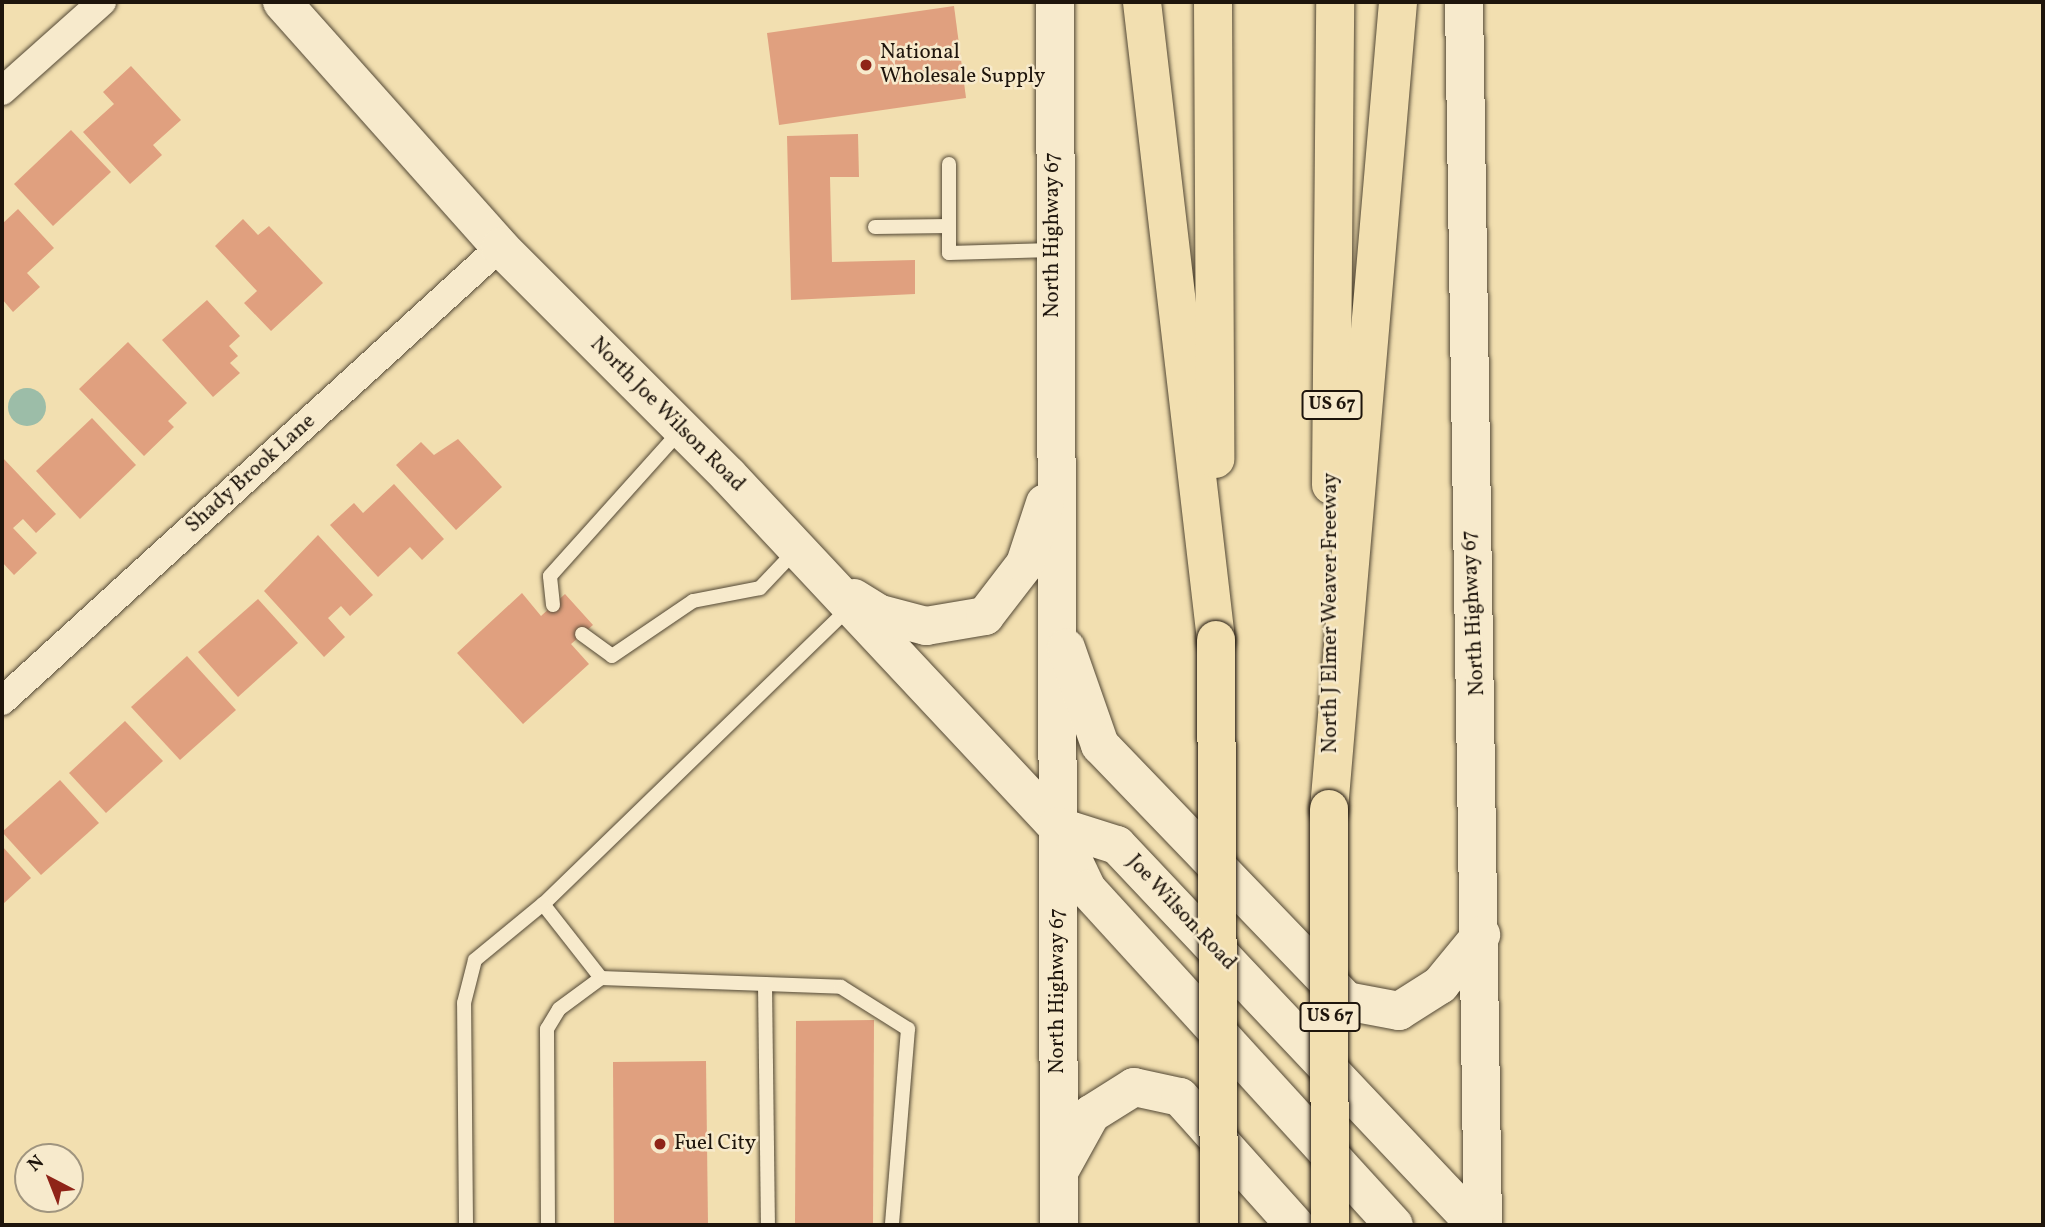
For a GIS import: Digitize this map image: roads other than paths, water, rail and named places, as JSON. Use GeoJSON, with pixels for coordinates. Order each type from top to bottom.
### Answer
{"type":"FeatureCollection","features":[{"type":"Feature","properties":{"kind":"highway"},"geometry":{"type":"LineString","coordinates":[[1142,2],[1216,640]]}},
{"type":"Feature","properties":{"kind":"highway"},"geometry":{"type":"LineString","coordinates":[[1213,2],[1219,1225]]}},
{"type":"Feature","properties":{"kind":"highway","name":"North J Elmer Weaver Freeway"},"geometry":{"type":"LineString","coordinates":[[1330,1225],[1329,809],[1335,2]]}},
{"type":"Feature","properties":{"kind":"highway"},"geometry":{"type":"LineString","coordinates":[[1329,809],[1398,2]]}},
{"type":"Feature","properties":{"kind":"main road","name":"North Joe Wilson Road"},"geometry":{"type":"LineString","coordinates":[[282,2],[500,247],[682,429],[1056,826]]}},
{"type":"Feature","properties":{"kind":"main road","name":"North Highway 67"},"geometry":{"type":"LineString","coordinates":[[1055,2],[1052,250],[1059,1225]]}},
{"type":"Feature","properties":{"kind":"main road","name":"North Highway 67"},"geometry":{"type":"LineString","coordinates":[[1464,2],[1481,934],[1483,1225]]}},
{"type":"Feature","properties":{"kind":"main road"},"geometry":{"type":"LineString","coordinates":[[839,594],[880,614],[926,626],[985,616],[1026,564],[1055,471]]}},
{"type":"Feature","properties":{"kind":"main road"},"geometry":{"type":"LineString","coordinates":[[1056,620],[1100,745],[1346,1001],[1399,1011],[1440,985],[1481,934]]}},
{"type":"Feature","properties":{"kind":"main road"},"geometry":{"type":"LineString","coordinates":[[1056,826],[1087,889],[1394,1225]]}},
{"type":"Feature","properties":{"kind":"main road","name":"Joe Wilson Road"},"geometry":{"type":"LineString","coordinates":[[1056,826],[1117,845],[1476,1225]]}},
{"type":"Feature","properties":{"kind":"main road"},"geometry":{"type":"LineString","coordinates":[[1059,1171],[1090,1114],[1134,1087],[1180,1097],[1295,1225]]}},
{"type":"Feature","properties":{"kind":"street"},"geometry":{"type":"LineString","coordinates":[[2,91],[102,2]]}},
{"type":"Feature","properties":{"kind":"street","name":"Shady Brook Lane"},"geometry":{"type":"LineString","coordinates":[[2,701],[500,247]]}},
{"type":"Feature","properties":{"kind":"lane"},"geometry":{"type":"LineString","coordinates":[[949,164],[949,253],[1052,250]]}},
{"type":"Feature","properties":{"kind":"lane"},"geometry":{"type":"LineString","coordinates":[[875,227],[949,226]]}},
{"type":"Feature","properties":{"kind":"lane"},"geometry":{"type":"LineString","coordinates":[[553,606],[550,576],[682,429]]}},
{"type":"Feature","properties":{"kind":"lane"},"geometry":{"type":"LineString","coordinates":[[582,634],[612,656],[694,601],[760,587],[797,549]]}},
{"type":"Feature","properties":{"kind":"lane"},"geometry":{"type":"LineString","coordinates":[[466,1225],[464,1003],[475,960],[543,904],[839,594]]}},
{"type":"Feature","properties":{"kind":"lane"},"geometry":{"type":"LineString","coordinates":[[543,904],[601,978]]}},
{"type":"Feature","properties":{"kind":"lane"},"geometry":{"type":"LineString","coordinates":[[548,1225],[547,1029],[559,1009],[601,978],[841,987],[908,1029],[892,1225]]}},
{"type":"Feature","properties":{"kind":"lane"},"geometry":{"type":"LineString","coordinates":[[765,984],[768,1225]]}},
{"type":"Feature","properties":{"kind":"place","name":"National Wholesale Supply"},"geometry":{"type":"Point","coordinates":[866,65]}},
{"type":"Feature","properties":{"kind":"place","name":"Fuel City"},"geometry":{"type":"Point","coordinates":[660,1144]}}]}
